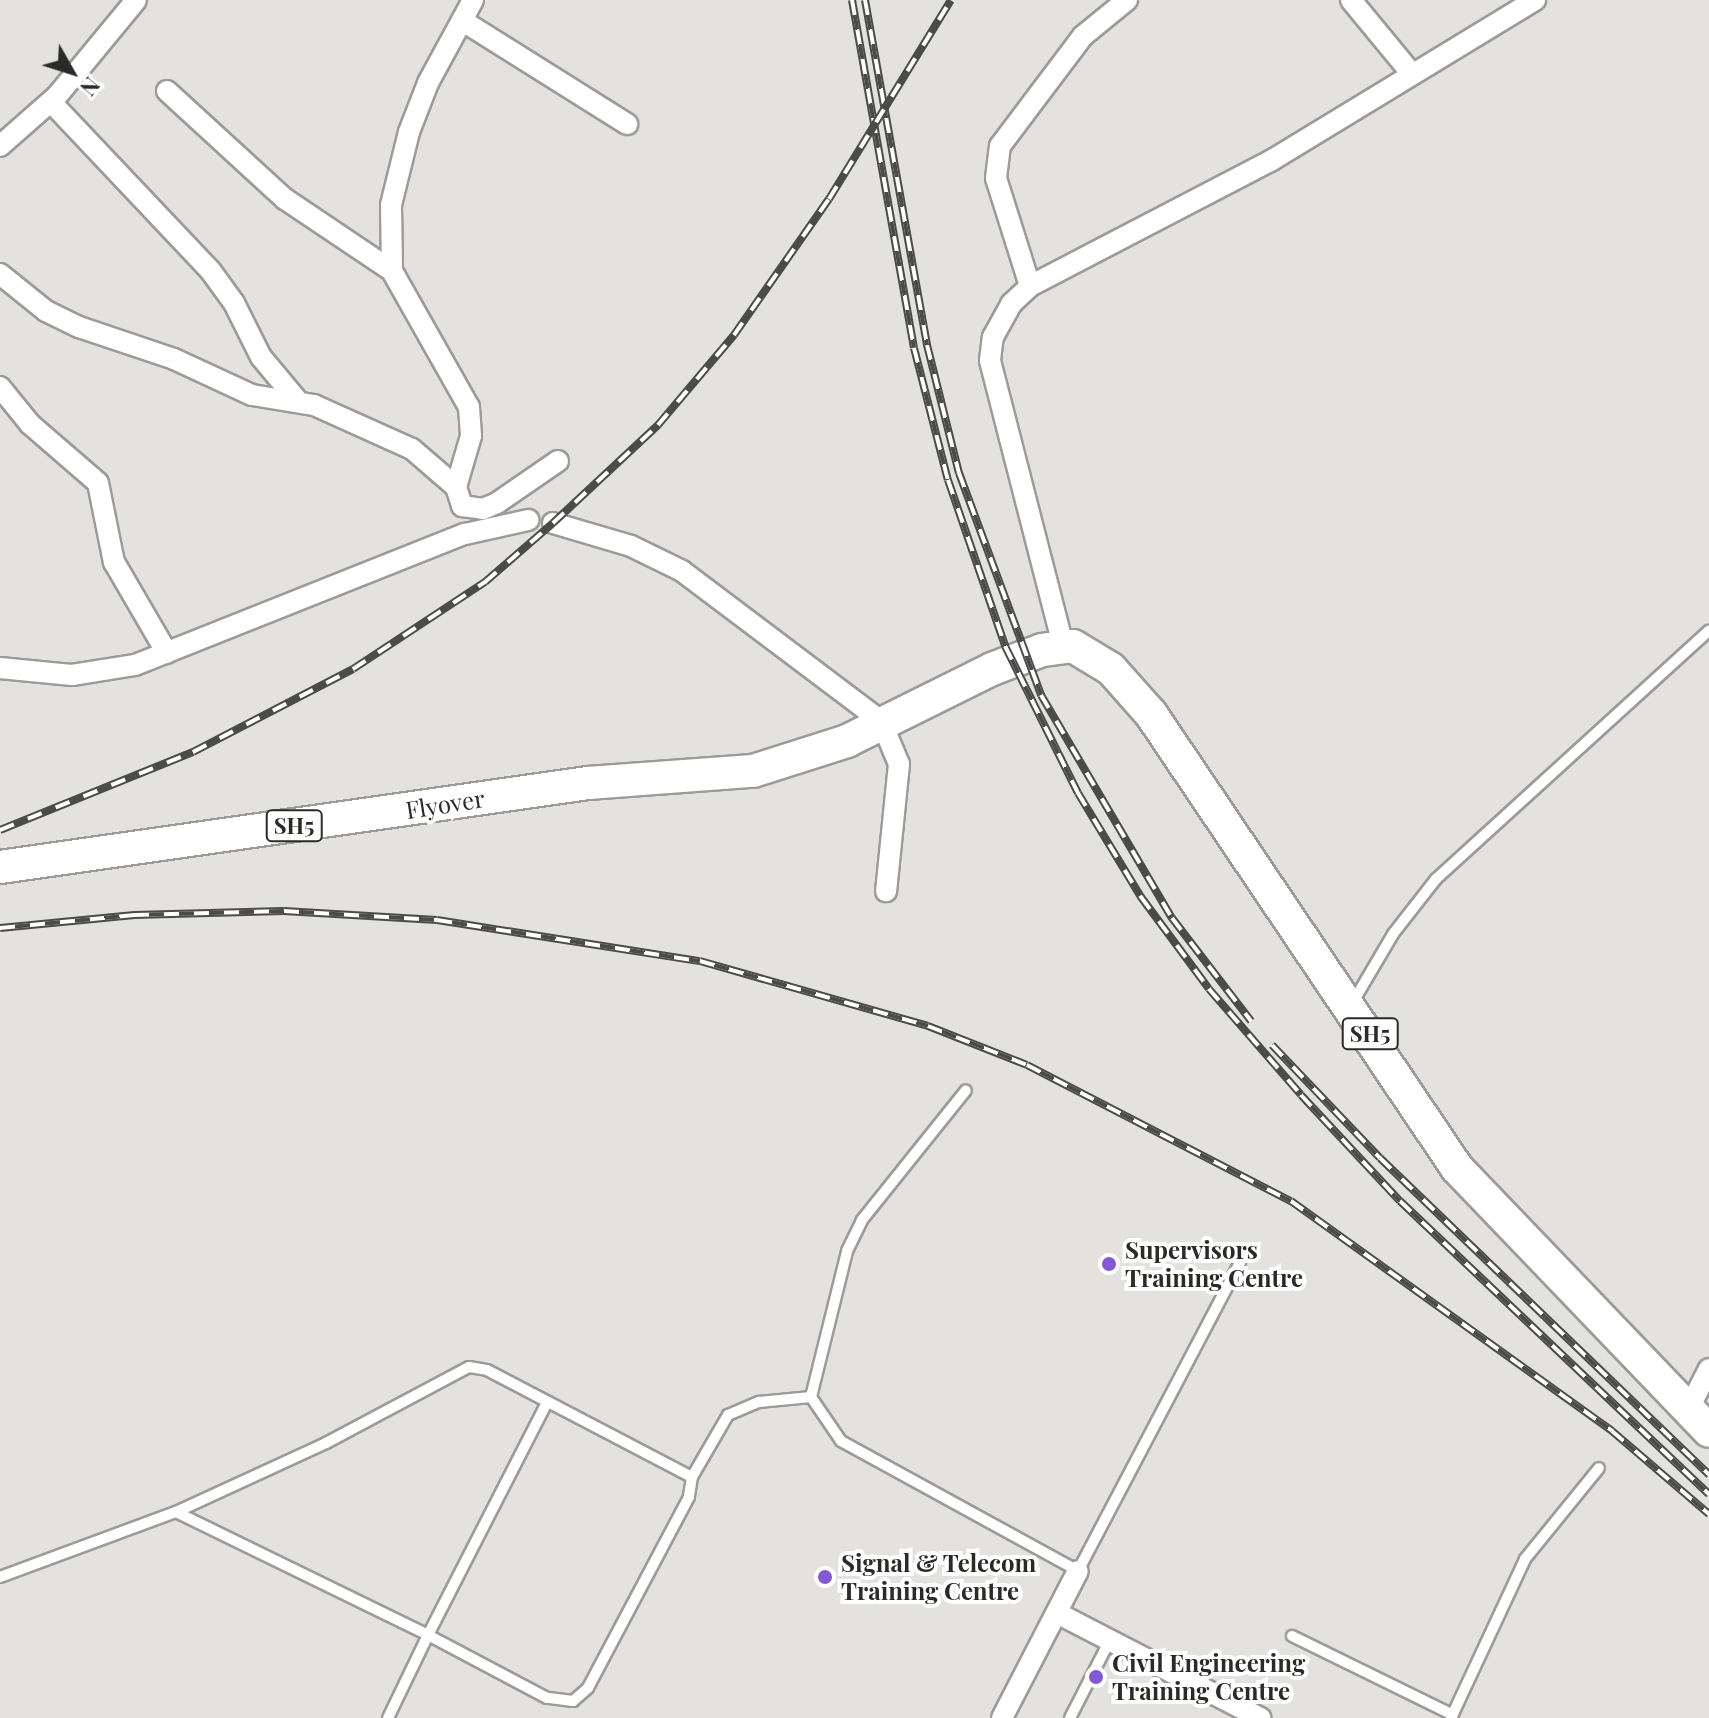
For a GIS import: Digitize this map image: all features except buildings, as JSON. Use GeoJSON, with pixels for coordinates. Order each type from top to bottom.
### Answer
{"type":"FeatureCollection","features":[{"type":"Feature","properties":{"kind":"main road","name":"SH5"},"geometry":{"type":"LineString","coordinates":[[881,721],[992,669],[1063,645],[1098,659],[1138,696],[1351,1006],[1441,1147],[1479,1194],[1699,1420]]}},
{"type":"Feature","properties":{"kind":"main road","name":"Flyover"},"geometry":{"type":"LineString","coordinates":[[0,867],[588,783],[753,771],[811,756],[881,721]]}},
{"type":"Feature","properties":{"kind":"street"},"geometry":{"type":"LineString","coordinates":[[0,146],[51,102],[136,0]]}},
{"type":"Feature","properties":{"kind":"street"},"geometry":{"type":"LineString","coordinates":[[392,271],[391,205],[409,132],[428,83],[473,0]]}},
{"type":"Feature","properties":{"kind":"street"},"geometry":{"type":"LineString","coordinates":[[1030,286],[996,178],[1000,146],[1074,46],[1127,0]]}},
{"type":"Feature","properties":{"kind":"street"},"geometry":{"type":"LineString","coordinates":[[1351,0],[1412,74]]}},
{"type":"Feature","properties":{"kind":"street"},"geometry":{"type":"LineString","coordinates":[[1063,645],[990,360],[1001,319],[1030,286],[1272,160],[1532,1]]}},
{"type":"Feature","properties":{"kind":"street"},"geometry":{"type":"LineString","coordinates":[[463,21],[627,124]]}},
{"type":"Feature","properties":{"kind":"street"},"geometry":{"type":"LineString","coordinates":[[167,91],[285,199],[392,271],[469,407],[471,436],[456,487]]}},
{"type":"Feature","properties":{"kind":"street"},"geometry":{"type":"LineString","coordinates":[[51,102],[210,270],[234,303],[261,357],[297,400]]}},
{"type":"Feature","properties":{"kind":"street"},"geometry":{"type":"LineString","coordinates":[[0,274],[46,311],[79,327],[174,359],[252,395],[297,400],[412,449],[456,487],[462,506],[483,509],[515,494],[558,461]]}},
{"type":"Feature","properties":{"kind":"street"},"geometry":{"type":"LineString","coordinates":[[0,387],[30,424],[98,483],[114,562],[167,653]]}},
{"type":"Feature","properties":{"kind":"street"},"geometry":{"type":"LineString","coordinates":[[0,668],[72,675],[111,672],[167,653],[465,534],[528,520]]}},
{"type":"Feature","properties":{"kind":"street"},"geometry":{"type":"LineString","coordinates":[[553,523],[631,546],[682,571],[828,685],[881,721],[899,764],[886,891]]}},
{"type":"Feature","properties":{"kind":"street"},"geometry":{"type":"LineString","coordinates":[[1699,1420],[1709,1369]]}},
{"type":"Feature","properties":{"kind":"street"},"geometry":{"type":"LineString","coordinates":[[1002,1718],[1078,1571]]}},
{"type":"Feature","properties":{"kind":"street"},"geometry":{"type":"LineString","coordinates":[[1057,1613],[1260,1718]]}},
{"type":"Feature","properties":{"kind":"lane"},"geometry":{"type":"LineString","coordinates":[[1351,1006],[1393,934],[1436,879],[1709,631]]}},
{"type":"Feature","properties":{"kind":"lane"},"geometry":{"type":"LineString","coordinates":[[966,1090],[862,1220],[847,1251],[811,1397],[841,1441],[1078,1571],[1240,1262]]}},
{"type":"Feature","properties":{"kind":"lane"},"geometry":{"type":"LineString","coordinates":[[0,1577],[176,1512],[326,1443],[469,1367],[487,1370],[678,1466],[692,1477]]}},
{"type":"Feature","properties":{"kind":"lane"},"geometry":{"type":"LineString","coordinates":[[176,1512],[428,1635],[547,1698],[573,1701],[588,1688],[682,1511],[692,1477],[728,1415],[759,1402],[811,1397]]}},
{"type":"Feature","properties":{"kind":"lane"},"geometry":{"type":"LineString","coordinates":[[388,1718],[547,1402]]}},
{"type":"Feature","properties":{"kind":"lane"},"geometry":{"type":"LineString","coordinates":[[1292,1636],[1452,1716],[1525,1559],[1599,1468]]}},
{"type":"Feature","properties":{"kind":"lane"},"geometry":{"type":"LineString","coordinates":[[1070,1718],[1110,1640]]}},
{"type":"Feature","properties":{"kind":"railway"},"geometry":{"type":"LineString","coordinates":[[852,0],[914,348],[948,480],[1005,646],[1078,793],[1141,897],[1209,989],[1301,1095],[1400,1201],[1709,1494]]}},
{"type":"Feature","properties":{"kind":"railway"},"geometry":{"type":"LineString","coordinates":[[865,0],[927,345],[959,473],[1041,695],[1172,918],[1251,1021]]}},
{"type":"Feature","properties":{"kind":"railway"},"geometry":{"type":"LineString","coordinates":[[0,830],[193,752],[353,669],[485,582],[553,523],[658,425],[734,335],[829,199],[951,0]]}},
{"type":"Feature","properties":{"kind":"railway"},"geometry":{"type":"LineString","coordinates":[[0,928],[134,915],[284,911],[437,920],[700,961],[928,1026],[1027,1065],[1291,1201],[1612,1431],[1709,1514]]}},
{"type":"Feature","properties":{"kind":"railway"},"geometry":{"type":"LineString","coordinates":[[1272,1045],[1380,1158],[1709,1475]]}},
{"type":"Feature","properties":{"kind":"place","name":"Supervisors Training Centre"},"geometry":{"type":"Point","coordinates":[1109,1264]}},
{"type":"Feature","properties":{"kind":"place","name":"Signal & Telecom Training Centre"},"geometry":{"type":"Point","coordinates":[825,1577]}},
{"type":"Feature","properties":{"kind":"place","name":"Civil Engineering Training Centre"},"geometry":{"type":"Point","coordinates":[1096,1677]}}]}
